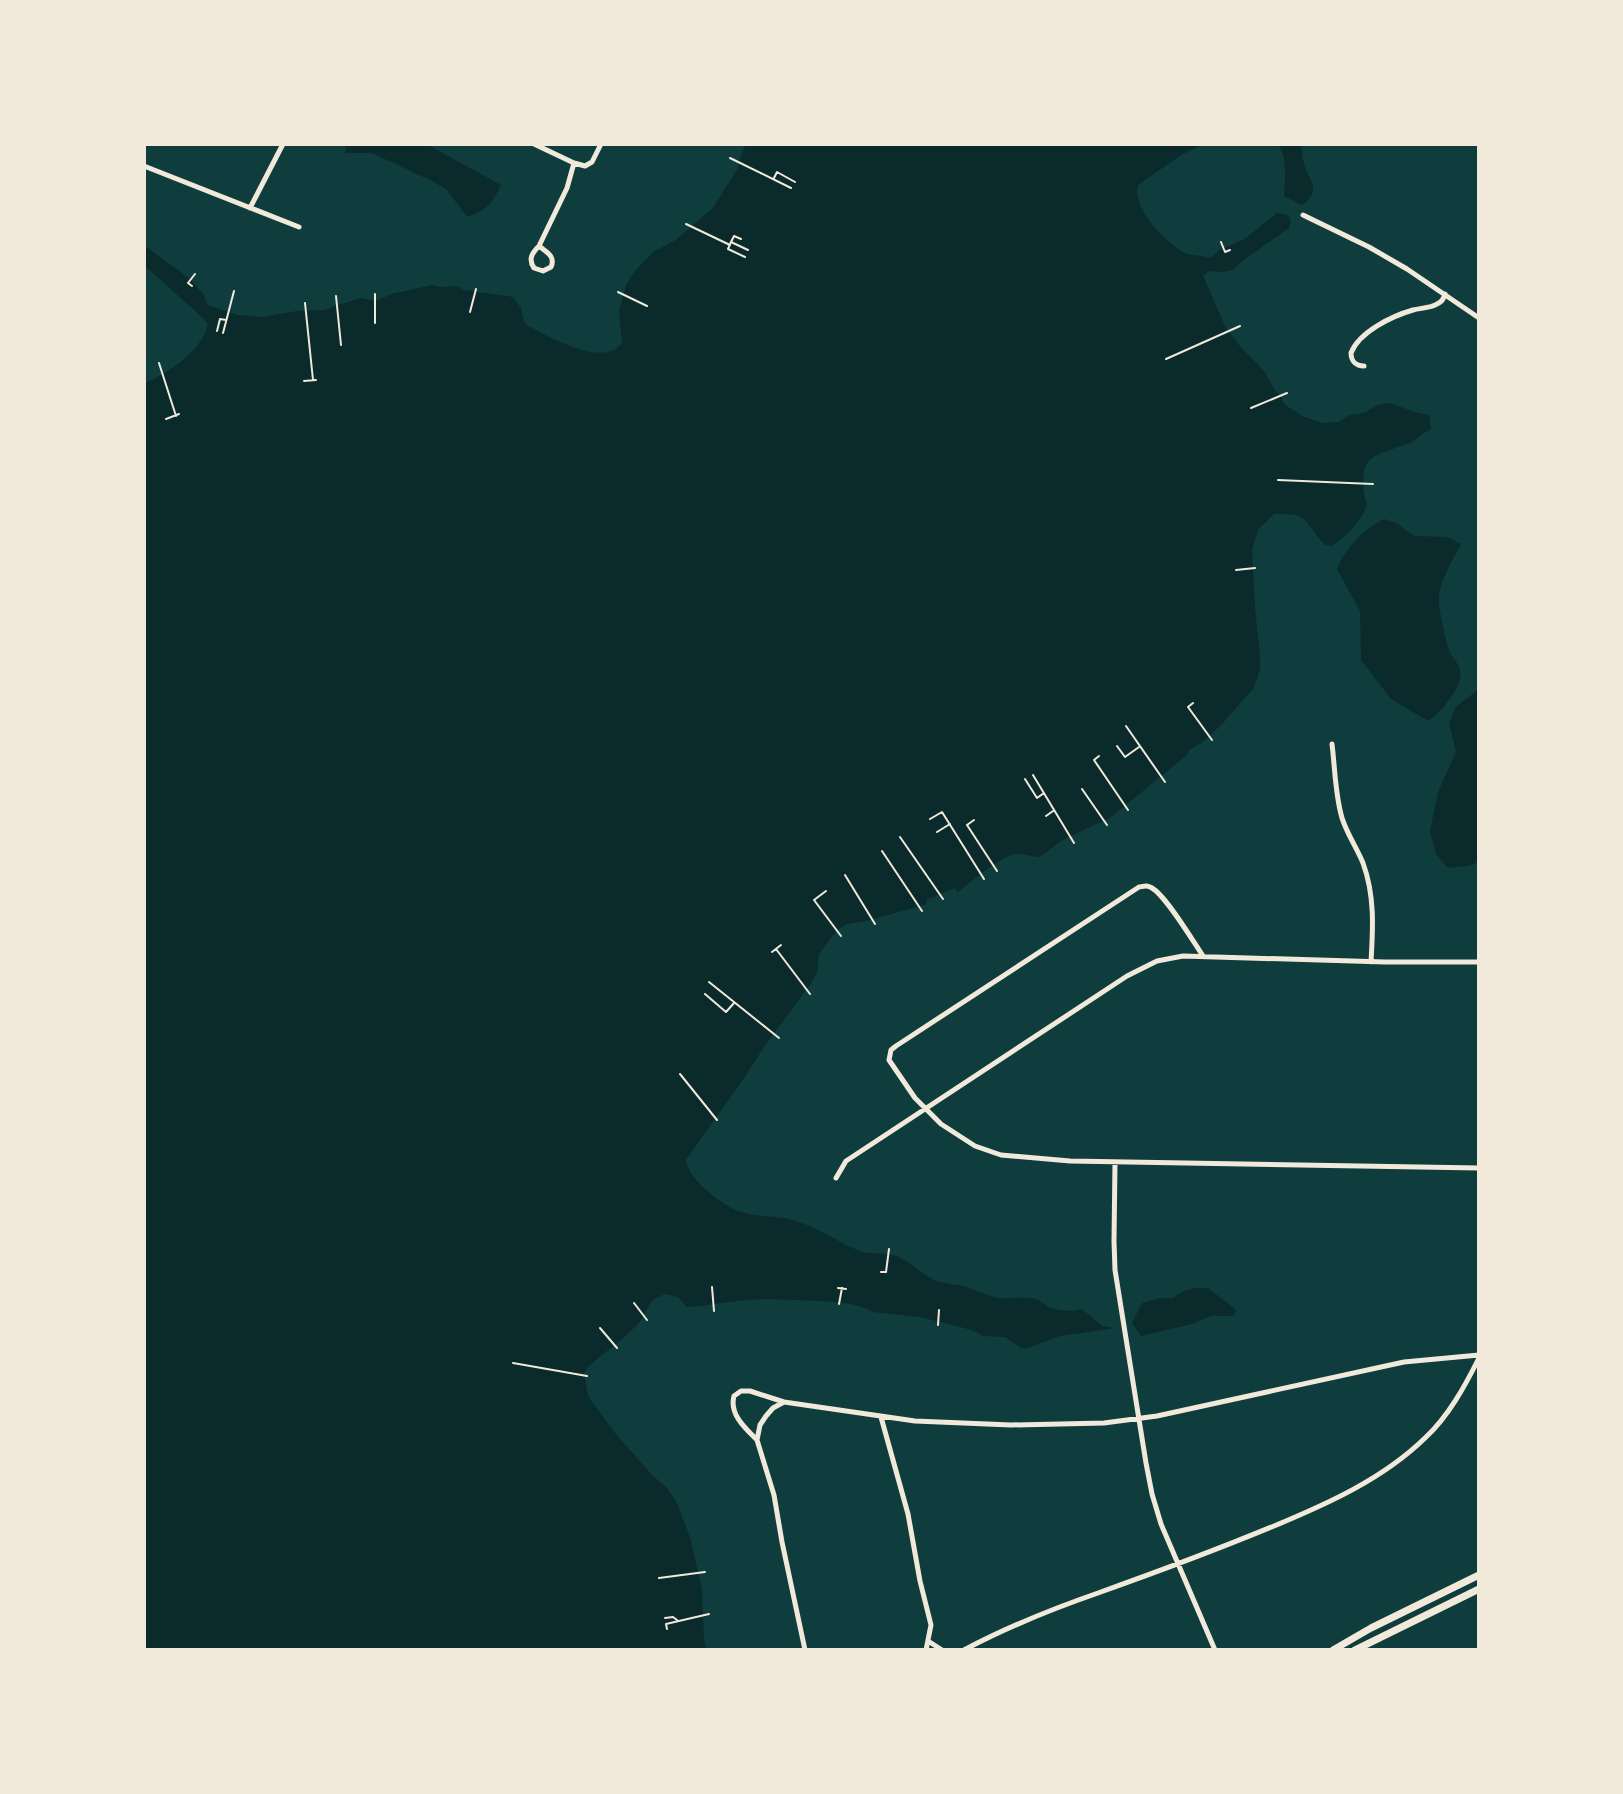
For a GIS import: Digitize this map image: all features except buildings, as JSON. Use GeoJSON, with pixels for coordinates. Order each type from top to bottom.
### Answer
{"type":"FeatureCollection","features":[{"type":"Feature","properties":{"kind":"main road"},"geometry":{"type":"LineString","coordinates":[[1333,1650],[1479,1575]]}},
{"type":"Feature","properties":{"kind":"main road"},"geometry":{"type":"LineString","coordinates":[[1355,1650],[1479,1589]]}},
{"type":"Feature","properties":{"kind":"street"},"geometry":{"type":"LineString","coordinates":[[250,208],[283,144]]}},
{"type":"Feature","properties":{"kind":"street"},"geometry":{"type":"LineString","coordinates":[[534,144],[580,166],[592,162],[601,144]]}},
{"type":"Feature","properties":{"kind":"street"},"geometry":{"type":"LineString","coordinates":[[539,246],[552,259],[548,270],[538,271],[531,264],[531,255],[539,246],[567,188],[574,163]]}},
{"type":"Feature","properties":{"kind":"street"},"geometry":{"type":"LineString","coordinates":[[144,166],[299,227]]}},
{"type":"Feature","properties":{"kind":"street"},"geometry":{"type":"LineString","coordinates":[[1303,215],[1369,247],[1479,318]]}},
{"type":"Feature","properties":{"kind":"street"},"geometry":{"type":"LineString","coordinates":[[1364,366],[1352,360],[1351,353],[1365,335],[1405,313],[1435,305],[1445,294]]}},
{"type":"Feature","properties":{"kind":"street"},"geometry":{"type":"LineString","coordinates":[[1332,744],[1339,805],[1362,860],[1370,890],[1373,907],[1371,962]]}},
{"type":"Feature","properties":{"kind":"street"},"geometry":{"type":"LineString","coordinates":[[1203,956],[1154,889],[1145,886],[1137,888],[896,1046],[891,1050],[889,1060],[925,1109],[957,1136],[1001,1155],[1070,1161],[1479,1168]]}},
{"type":"Feature","properties":{"kind":"street"},"geometry":{"type":"LineString","coordinates":[[836,1178],[846,1161],[1146,965],[1168,958],[1203,956],[1479,962]]}},
{"type":"Feature","properties":{"kind":"street"},"geometry":{"type":"LineString","coordinates":[[1115,1162],[1115,1270],[1152,1494],[1177,1564],[1215,1650]]}},
{"type":"Feature","properties":{"kind":"street"},"geometry":{"type":"LineString","coordinates":[[805,1650],[774,1495],[757,1440],[738,1418],[733,1407],[734,1396],[741,1391],[784,1402],[915,1421],[1071,1425],[1140,1419],[1368,1368],[1441,1357],[1479,1357]]}},
{"type":"Feature","properties":{"kind":"street"},"geometry":{"type":"LineString","coordinates":[[964,1650],[1068,1603],[1232,1543],[1323,1505],[1420,1444],[1438,1425],[1479,1357]]}},
{"type":"Feature","properties":{"kind":"street"},"geometry":{"type":"LineString","coordinates":[[757,1440],[760,1425],[766,1416],[784,1402]]}},
{"type":"Feature","properties":{"kind":"street"},"geometry":{"type":"LineString","coordinates":[[881,1417],[908,1514],[931,1625],[926,1650]]}},
{"type":"Feature","properties":{"kind":"street"},"geometry":{"type":"LineString","coordinates":[[928,1641],[942,1650]]}},
{"type":"Feature","properties":{"kind":"path"},"geometry":{"type":"LineString","coordinates":[[730,158],[791,188]]}},
{"type":"Feature","properties":{"kind":"path"},"geometry":{"type":"LineString","coordinates":[[774,179],[777,172],[795,182]]}},
{"type":"Feature","properties":{"kind":"path"},"geometry":{"type":"LineString","coordinates":[[686,224],[748,250]]}},
{"type":"Feature","properties":{"kind":"path"},"geometry":{"type":"LineString","coordinates":[[741,239],[734,236],[728,249],[745,257]]}},
{"type":"Feature","properties":{"kind":"path"},"geometry":{"type":"LineString","coordinates":[[1221,242],[1225,252],[1230,250]]}},
{"type":"Feature","properties":{"kind":"path"},"geometry":{"type":"LineString","coordinates":[[192,286],[188,283],[195,274]]}},
{"type":"Feature","properties":{"kind":"path"},"geometry":{"type":"LineString","coordinates":[[470,312],[476,289]]}},
{"type":"Feature","properties":{"kind":"path"},"geometry":{"type":"LineString","coordinates":[[223,333],[234,291]]}},
{"type":"Feature","properties":{"kind":"path"},"geometry":{"type":"LineString","coordinates":[[618,292],[647,306]]}},
{"type":"Feature","properties":{"kind":"path"},"geometry":{"type":"LineString","coordinates":[[375,294],[375,323]]}},
{"type":"Feature","properties":{"kind":"path"},"geometry":{"type":"LineString","coordinates":[[336,296],[341,345]]}},
{"type":"Feature","properties":{"kind":"path"},"geometry":{"type":"LineString","coordinates":[[304,381],[314,380],[305,303]]}},
{"type":"Feature","properties":{"kind":"path"},"geometry":{"type":"LineString","coordinates":[[217,331],[220,319],[226,320]]}},
{"type":"Feature","properties":{"kind":"path"},"geometry":{"type":"LineString","coordinates":[[1166,359],[1240,326]]}},
{"type":"Feature","properties":{"kind":"path"},"geometry":{"type":"LineString","coordinates":[[159,363],[177,415],[166,419]]}},
{"type":"Feature","properties":{"kind":"path"},"geometry":{"type":"LineString","coordinates":[[1251,408],[1287,393]]}},
{"type":"Feature","properties":{"kind":"path"},"geometry":{"type":"LineString","coordinates":[[1278,480],[1373,484]]}},
{"type":"Feature","properties":{"kind":"path"},"geometry":{"type":"LineString","coordinates":[[1236,570],[1255,568]]}},
{"type":"Feature","properties":{"kind":"path"},"geometry":{"type":"LineString","coordinates":[[1193,703],[1188,707],[1212,740]]}},
{"type":"Feature","properties":{"kind":"path"},"geometry":{"type":"LineString","coordinates":[[1126,726],[1165,782]]}},
{"type":"Feature","properties":{"kind":"path"},"geometry":{"type":"LineString","coordinates":[[1117,746],[1125,757],[1140,747]]}},
{"type":"Feature","properties":{"kind":"path"},"geometry":{"type":"LineString","coordinates":[[1099,756],[1094,760],[1128,810]]}},
{"type":"Feature","properties":{"kind":"path"},"geometry":{"type":"LineString","coordinates":[[1101,770],[1105,767]]}},
{"type":"Feature","properties":{"kind":"path"},"geometry":{"type":"LineString","coordinates":[[1033,775],[1074,843]]}},
{"type":"Feature","properties":{"kind":"path"},"geometry":{"type":"LineString","coordinates":[[1025,779],[1037,798],[1044,793]]}},
{"type":"Feature","properties":{"kind":"path"},"geometry":{"type":"LineString","coordinates":[[1082,789],[1107,825]]}},
{"type":"Feature","properties":{"kind":"path"},"geometry":{"type":"LineString","coordinates":[[1046,816],[1054,810]]}},
{"type":"Feature","properties":{"kind":"path"},"geometry":{"type":"LineString","coordinates":[[930,819],[942,812],[984,879]]}},
{"type":"Feature","properties":{"kind":"path"},"geometry":{"type":"LineString","coordinates":[[974,820],[967,825],[997,871]]}},
{"type":"Feature","properties":{"kind":"path"},"geometry":{"type":"LineString","coordinates":[[937,832],[950,824]]}},
{"type":"Feature","properties":{"kind":"path"},"geometry":{"type":"LineString","coordinates":[[900,837],[943,899]]}},
{"type":"Feature","properties":{"kind":"path"},"geometry":{"type":"LineString","coordinates":[[882,851],[922,911]]}},
{"type":"Feature","properties":{"kind":"path"},"geometry":{"type":"LineString","coordinates":[[845,875],[875,924]]}},
{"type":"Feature","properties":{"kind":"path"},"geometry":{"type":"LineString","coordinates":[[826,891],[814,900],[841,936]]}},
{"type":"Feature","properties":{"kind":"path"},"geometry":{"type":"LineString","coordinates":[[772,952],[781,945]]}},
{"type":"Feature","properties":{"kind":"path"},"geometry":{"type":"LineString","coordinates":[[776,949],[810,994]]}},
{"type":"Feature","properties":{"kind":"path"},"geometry":{"type":"LineString","coordinates":[[709,982],[779,1038]]}},
{"type":"Feature","properties":{"kind":"path"},"geometry":{"type":"LineString","coordinates":[[705,994],[726,1012],[734,1002]]}},
{"type":"Feature","properties":{"kind":"path"},"geometry":{"type":"LineString","coordinates":[[680,1074],[717,1120]]}},
{"type":"Feature","properties":{"kind":"path"},"geometry":{"type":"LineString","coordinates":[[881,1272],[886,1272],[889,1249]]}},
{"type":"Feature","properties":{"kind":"path"},"geometry":{"type":"LineString","coordinates":[[712,1287],[714,1311]]}},
{"type":"Feature","properties":{"kind":"path"},"geometry":{"type":"LineString","coordinates":[[839,1304],[842,1288]]}},
{"type":"Feature","properties":{"kind":"path"},"geometry":{"type":"LineString","coordinates":[[634,1303],[647,1320]]}},
{"type":"Feature","properties":{"kind":"path"},"geometry":{"type":"LineString","coordinates":[[938,1325],[939,1310]]}},
{"type":"Feature","properties":{"kind":"path"},"geometry":{"type":"LineString","coordinates":[[601,1327],[617,1348]]}},
{"type":"Feature","properties":{"kind":"path"},"geometry":{"type":"LineString","coordinates":[[513,1363],[587,1376]]}},
{"type":"Feature","properties":{"kind":"path"},"geometry":{"type":"LineString","coordinates":[[659,1578],[705,1572]]}},
{"type":"Feature","properties":{"kind":"path"},"geometry":{"type":"LineString","coordinates":[[667,1629],[666,1624],[709,1614]]}},
{"type":"Feature","properties":{"kind":"path"},"geometry":{"type":"LineString","coordinates":[[665,1618],[673,1617],[678,1621]]}},
{"type":"Feature","properties":{"kind":"water"},"geometry":{"type":"Polygon","coordinates":[[[346,144],[426,144],[501,185],[488,206],[467,217],[447,190],[372,153],[345,153],[346,144]]]}},
{"type":"Feature","properties":{"kind":"water"},"geometry":{"type":"Polygon","coordinates":[[[746,144],[1204,144],[1181,155],[1138,185],[1140,204],[1152,224],[1177,248],[1188,254],[1210,258],[1246,238],[1277,213],[1288,215],[1291,221],[1289,228],[1233,270],[1209,271],[1203,276],[1225,326],[1264,371],[1284,404],[1302,416],[1323,423],[1338,422],[1350,415],[1391,403],[1429,415],[1431,429],[1410,443],[1378,455],[1366,465],[1363,476],[1367,504],[1353,528],[1332,546],[1325,545],[1305,520],[1295,515],[1274,514],[1258,530],[1252,550],[1260,669],[1253,689],[1223,723],[1111,817],[1061,841],[1040,857],[1008,856],[958,892],[955,888],[926,900],[927,904],[847,924],[837,930],[819,954],[817,972],[812,982],[686,1160],[691,1174],[703,1187],[738,1211],[796,1221],[862,1252],[893,1255],[940,1282],[999,1298],[1033,1298],[1059,1310],[1082,1309],[1102,1326],[1116,1328],[1060,1336],[1021,1348],[1005,1337],[983,1336],[972,1330],[920,1317],[873,1312],[846,1303],[766,1299],[687,1307],[678,1297],[665,1294],[653,1301],[637,1325],[584,1373],[588,1396],[615,1433],[676,1501],[690,1537],[702,1590],[706,1650],[144,1650],[144,383],[163,374],[191,352],[208,325],[144,265],[144,245],[190,279],[208,305],[238,315],[262,317],[324,310],[360,298],[377,301],[391,294],[432,285],[457,286],[464,290],[513,297],[528,326],[562,343],[602,353],[622,343],[619,311],[626,285],[635,271],[653,252],[676,240],[713,208],[738,168],[746,144]]]}},
{"type":"Feature","properties":{"kind":"water"},"geometry":{"type":"Polygon","coordinates":[[[1278,144],[1300,144],[1302,149],[1313,190],[1302,205],[1284,196],[1285,162],[1278,144]]]}},
{"type":"Feature","properties":{"kind":"water"},"geometry":{"type":"Polygon","coordinates":[[[1384,519],[1396,523],[1414,536],[1447,537],[1461,544],[1444,577],[1439,597],[1446,641],[1460,676],[1450,699],[1428,721],[1391,699],[1361,660],[1360,611],[1337,569],[1356,540],[1384,519]]]}},
{"type":"Feature","properties":{"kind":"water"},"geometry":{"type":"Polygon","coordinates":[[[1479,689],[1479,862],[1448,868],[1436,854],[1430,831],[1438,792],[1456,752],[1449,723],[1456,707],[1479,689]]]}},
{"type":"Feature","properties":{"kind":"water"},"geometry":{"type":"Polygon","coordinates":[[[1195,1288],[1208,1288],[1236,1312],[1233,1316],[1211,1316],[1192,1324],[1141,1336],[1132,1323],[1142,1303],[1173,1298],[1195,1288]]]}}]}
